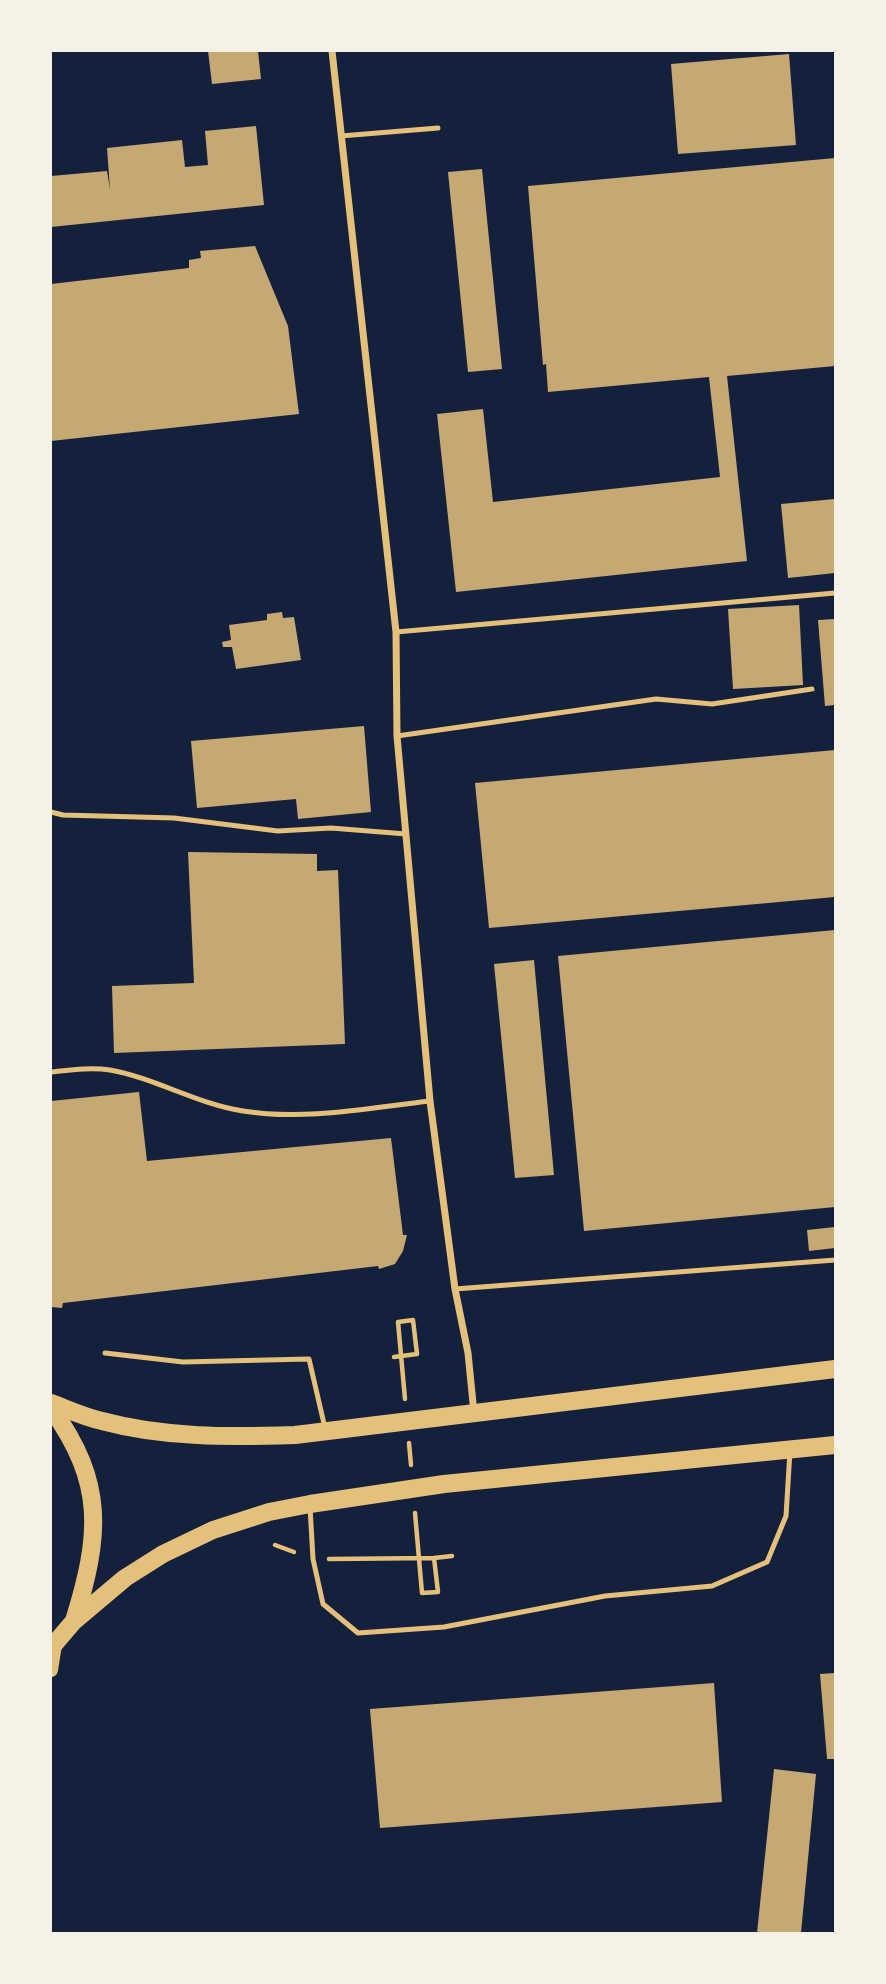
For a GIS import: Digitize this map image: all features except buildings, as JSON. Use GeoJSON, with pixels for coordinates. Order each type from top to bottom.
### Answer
{"type":"FeatureCollection","features":[{"type":"Feature","properties":{"kind":"main road"},"geometry":{"type":"LineString","coordinates":[[51,1405],[101,1421],[158,1433],[227,1437],[295,1435],[835,1368]]}},
{"type":"Feature","properties":{"kind":"main road"},"geometry":{"type":"LineString","coordinates":[[51,1405],[69,1433],[89,1479],[95,1525],[89,1572],[74,1621]]}},
{"type":"Feature","properties":{"kind":"main road"},"geometry":{"type":"LineString","coordinates":[[51,1670],[53,1646],[74,1621],[125,1578],[163,1554],[213,1530],[269,1513],[310,1504],[444,1484],[835,1445]]}},
{"type":"Feature","properties":{"kind":"street"},"geometry":{"type":"LineString","coordinates":[[332,51],[396,632],[397,736],[430,1101],[456,1289],[468,1353],[474,1414]]}},
{"type":"Feature","properties":{"kind":"lane"},"geometry":{"type":"LineString","coordinates":[[341,136],[438,128]]}},
{"type":"Feature","properties":{"kind":"lane"},"geometry":{"type":"LineString","coordinates":[[396,632],[835,593]]}},
{"type":"Feature","properties":{"kind":"lane"},"geometry":{"type":"LineString","coordinates":[[397,736],[656,699],[712,704],[812,690]]}},
{"type":"Feature","properties":{"kind":"lane"},"geometry":{"type":"LineString","coordinates":[[51,812],[63,815],[174,818],[278,831],[331,828],[406,834]]}},
{"type":"Feature","properties":{"kind":"lane"},"geometry":{"type":"LineString","coordinates":[[51,1072],[107,1069],[138,1076],[239,1111],[278,1116],[430,1101]]}},
{"type":"Feature","properties":{"kind":"lane"},"geometry":{"type":"LineString","coordinates":[[456,1289],[835,1260]]}},
{"type":"Feature","properties":{"kind":"lane"},"geometry":{"type":"LineString","coordinates":[[105,1353],[183,1362],[309,1359],[325,1432]]}},
{"type":"Feature","properties":{"kind":"lane"},"geometry":{"type":"LineString","coordinates":[[310,1504],[313,1559],[323,1604],[358,1633],[444,1627],[605,1596],[712,1586],[767,1562],[786,1516],[790,1450]]}},
{"type":"Feature","properties":{"kind":"path"},"geometry":{"type":"LineString","coordinates":[[394,1357],[417,1354],[414,1320],[398,1322],[400,1343],[406,1410]]}},
{"type":"Feature","properties":{"kind":"path"},"geometry":{"type":"LineString","coordinates":[[408,1438],[412,1478]]}},
{"type":"Feature","properties":{"kind":"path"},"geometry":{"type":"LineString","coordinates":[[414,1505],[422,1593],[438,1592],[434,1558]]}},
{"type":"Feature","properties":{"kind":"path"},"geometry":{"type":"LineString","coordinates":[[275,1545],[313,1559],[453,1556]]}}]}
